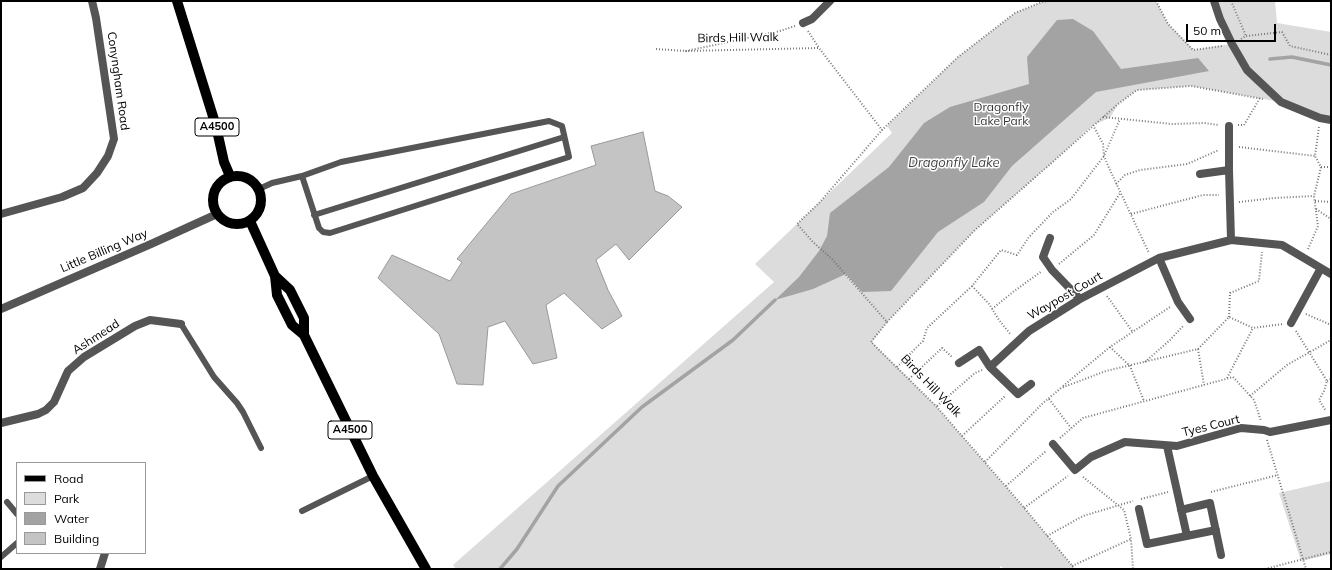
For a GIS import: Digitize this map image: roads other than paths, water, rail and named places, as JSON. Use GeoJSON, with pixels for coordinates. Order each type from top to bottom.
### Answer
{"type":"FeatureCollection","features":[{"type":"Feature","properties":{"kind":"main road","name":"A4500"},"geometry":{"type":"LineString","coordinates":[[177,1],[216,126],[224,162],[230,176]]}},
{"type":"Feature","properties":{"kind":"main road"},"geometry":{"type":"LineString","coordinates":[[239,175],[247,177],[255,182],[260,189],[262,196],[261,204],[255,216],[250,221],[241,224],[232,224],[217,214],[212,199],[214,192],[223,179],[230,176],[239,175]]}},
{"type":"Feature","properties":{"kind":"main road","name":"A4500"},"geometry":{"type":"LineString","coordinates":[[250,221],[275,276],[277,295],[290,322],[304,335],[373,476],[426,569]]}},
{"type":"Feature","properties":{"kind":"main road","name":"A4500"},"geometry":{"type":"LineString","coordinates":[[275,276],[290,290],[304,318],[304,335]]}},
{"type":"Feature","properties":{"kind":"street","name":"Conyngham Road"},"geometry":{"type":"LineString","coordinates":[[1,214],[62,197],[84,188],[97,173],[108,156],[114,139],[96,18],[92,1]]}},
{"type":"Feature","properties":{"kind":"street"},"geometry":{"type":"LineString","coordinates":[[803,23],[812,20],[830,1]]}},
{"type":"Feature","properties":{"kind":"street"},"geometry":{"type":"LineString","coordinates":[[1214,1],[1220,19],[1247,70],[1281,102],[1320,118],[1331,120]]}},
{"type":"Feature","properties":{"kind":"street"},"geometry":{"type":"LineString","coordinates":[[1229,126],[1231,240]]}},
{"type":"Feature","properties":{"kind":"street"},"geometry":{"type":"LineString","coordinates":[[1200,174],[1229,170]]}},
{"type":"Feature","properties":{"kind":"street","name":"Little Billing Way"},"geometry":{"type":"LineString","coordinates":[[1,309],[217,214]]}},
{"type":"Feature","properties":{"kind":"street"},"geometry":{"type":"LineString","coordinates":[[1050,238],[1043,257],[1050,269],[1080,299]]}},
{"type":"Feature","properties":{"kind":"street","name":"Waypost Court"},"geometry":{"type":"LineString","coordinates":[[990,367],[1029,331],[1080,299],[1102,289],[1156,259],[1231,240],[1282,245],[1331,274]]}},
{"type":"Feature","properties":{"kind":"street"},"geometry":{"type":"LineString","coordinates":[[1156,259],[1178,302],[1190,319]]}},
{"type":"Feature","properties":{"kind":"street"},"geometry":{"type":"LineString","coordinates":[[1291,323],[1321,268]]}},
{"type":"Feature","properties":{"kind":"street","name":"Ashmead"},"geometry":{"type":"LineString","coordinates":[[1,423],[38,414],[46,410],[54,402],[68,371],[84,357],[135,326],[150,320],[181,324]]}},
{"type":"Feature","properties":{"kind":"street"},"geometry":{"type":"LineString","coordinates":[[959,363],[979,350],[990,367],[1018,394],[1031,384]]}},
{"type":"Feature","properties":{"kind":"street","name":"Tyes Court"},"geometry":{"type":"LineString","coordinates":[[1053,444],[1075,470],[1091,457],[1125,442],[1177,446],[1241,428],[1270,432],[1329,416]]}},
{"type":"Feature","properties":{"kind":"street"},"geometry":{"type":"LineString","coordinates":[[1167,446],[1187,536]]}},
{"type":"Feature","properties":{"kind":"street"},"geometry":{"type":"LineString","coordinates":[[1181,510],[1210,503],[1221,554]]}},
{"type":"Feature","properties":{"kind":"street"},"geometry":{"type":"LineString","coordinates":[[1139,509],[1147,544],[1216,530]]}},
{"type":"Feature","properties":{"kind":"street"},"geometry":{"type":"LineString","coordinates":[[100,569],[105,554]]}},
{"type":"Feature","properties":{"kind":"lane"},"geometry":{"type":"LineString","coordinates":[[260,189],[272,183],[302,176],[341,162],[550,121],[562,126],[569,157],[330,233],[323,232],[319,228],[302,176]]}},
{"type":"Feature","properties":{"kind":"lane"},"geometry":{"type":"LineString","coordinates":[[314,215],[564,138]]}},
{"type":"Feature","properties":{"kind":"lane"},"geometry":{"type":"LineString","coordinates":[[181,324],[214,376],[237,403],[261,448]]}},
{"type":"Feature","properties":{"kind":"lane"},"geometry":{"type":"LineString","coordinates":[[302,511],[373,476]]}},
{"type":"Feature","properties":{"kind":"lane"},"geometry":{"type":"LineString","coordinates":[[7,502],[16,513]]}},
{"type":"Feature","properties":{"kind":"lane"},"geometry":{"type":"LineString","coordinates":[[1,557],[16,544]]}},
{"type":"Feature","properties":{"kind":"water","name":"Dragonfly Lake"},"geometry":{"type":"Polygon","coordinates":[[[1073,19],[1093,31],[1121,69],[1198,58],[1209,71],[1096,92],[1012,166],[984,202],[938,232],[891,291],[862,292],[846,274],[813,289],[775,300],[799,277],[819,251],[827,236],[830,213],[889,167],[924,123],[950,107],[1029,84],[1027,57],[1057,20],[1073,19]]]}},
{"type":"Feature","properties":{"kind":"waterway"},"geometry":{"type":"LineString","coordinates":[[1270,59],[1292,57],[1331,65]]}},
{"type":"Feature","properties":{"kind":"waterway"},"geometry":{"type":"LineString","coordinates":[[500,569],[517,549],[558,486],[642,407],[733,340],[775,300]]}},
{"type":"Feature","properties":{"kind":"park label","name":"Dragonfly Lake Park"},"geometry":{"type":"Point","coordinates":[1001,114]}}]}
